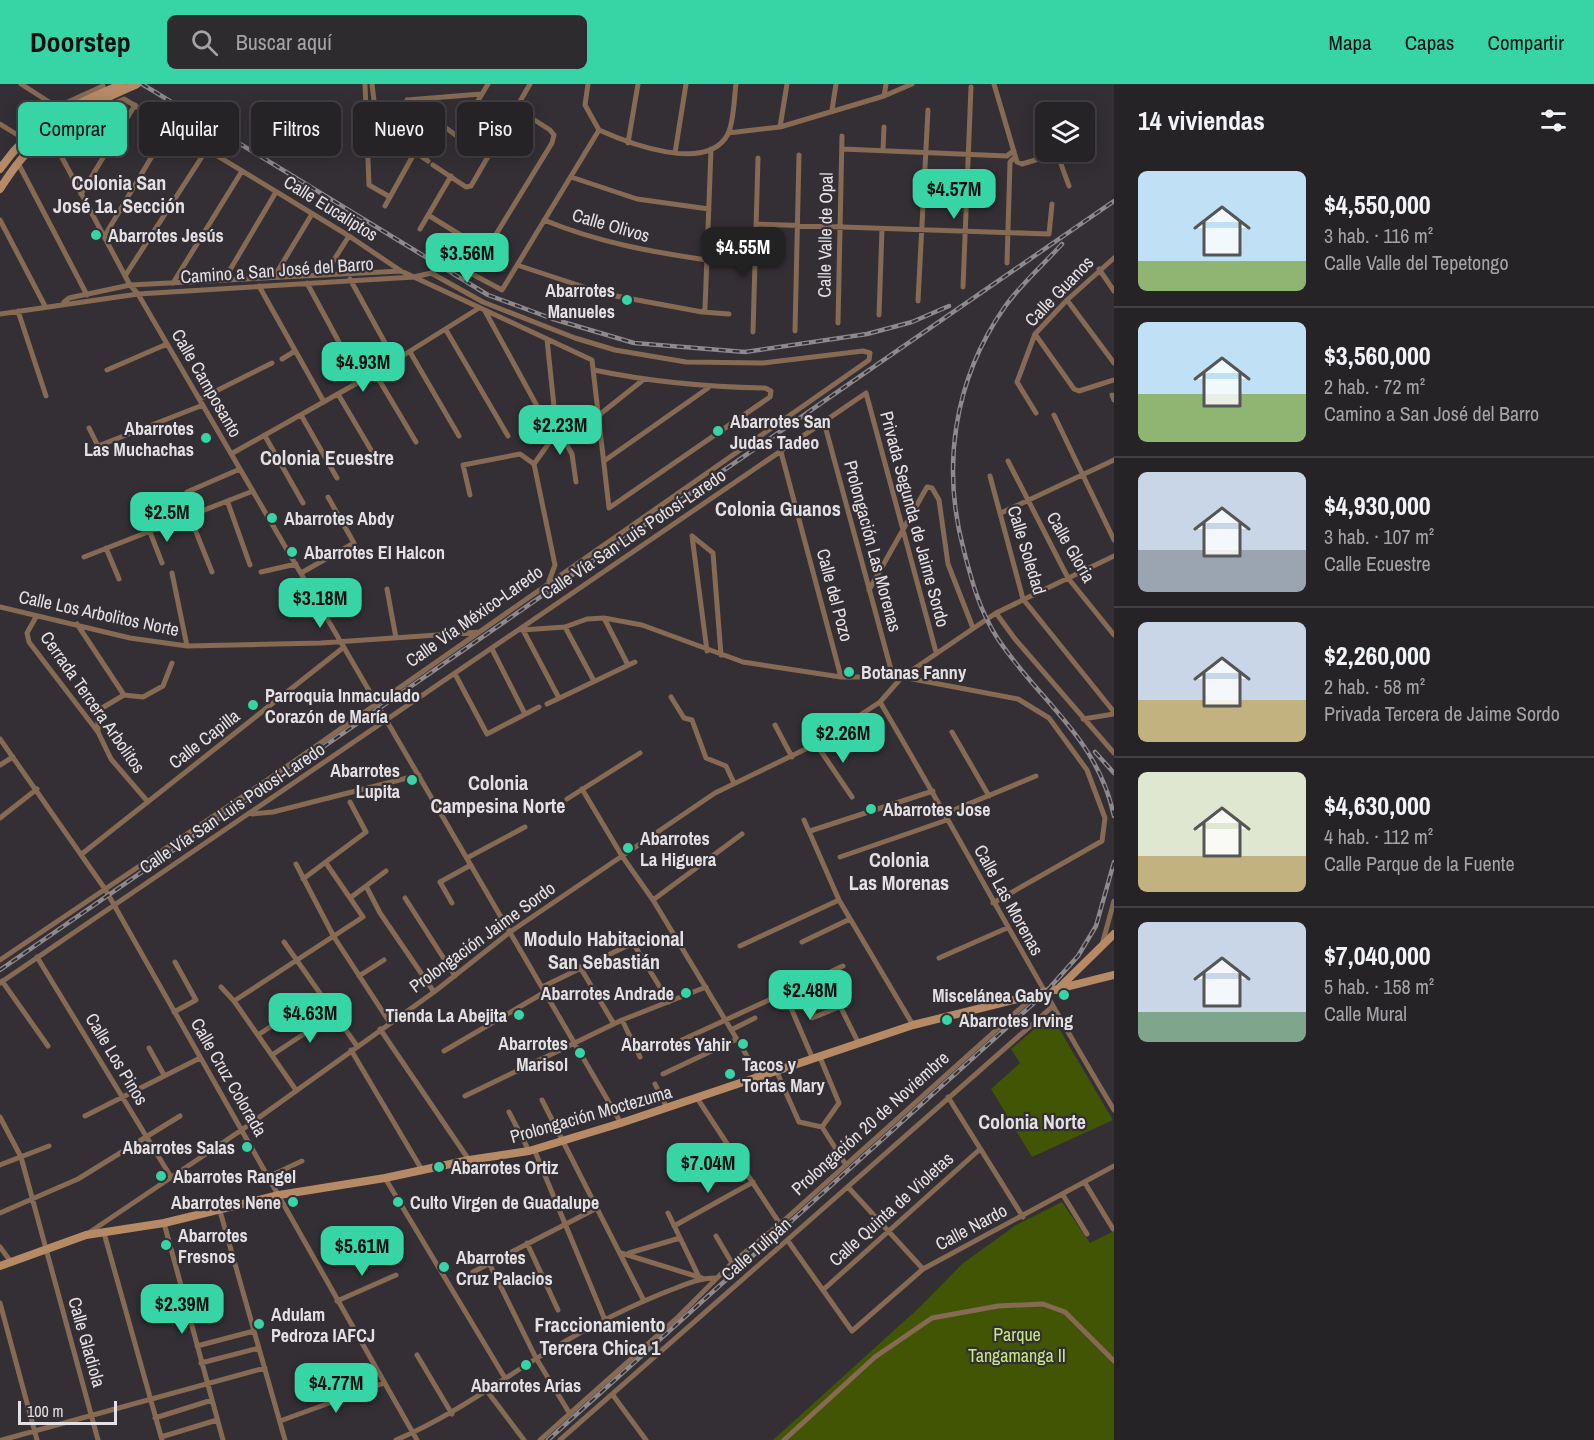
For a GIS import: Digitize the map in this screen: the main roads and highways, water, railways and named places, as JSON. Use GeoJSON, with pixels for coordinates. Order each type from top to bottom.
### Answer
{"type":"FeatureCollection","features":[{"type":"Feature","properties":{"kind":"main road"},"geometry":{"type":"LineString","coordinates":[[89,102],[122,84]]}},
{"type":"Feature","properties":{"kind":"main road"},"geometry":{"type":"LineString","coordinates":[[92,102],[137,84]]}},
{"type":"Feature","properties":{"kind":"main road"},"geometry":{"type":"LineString","coordinates":[[0,169],[18,146]]}},
{"type":"Feature","properties":{"kind":"main road"},"geometry":{"type":"LineString","coordinates":[[0,189],[25,156]]}},
{"type":"Feature","properties":{"kind":"main road"},"geometry":{"type":"LineString","coordinates":[[1056,991],[1114,934]]}},
{"type":"Feature","properties":{"kind":"main road","name":"Prolongación Moctezuma"},"geometry":{"type":"LineString","coordinates":[[0,1266],[86,1235],[164,1223],[279,1195],[385,1178],[469,1160],[531,1150],[668,1108],[913,1025],[1114,975]]}},
{"type":"Feature","properties":{"kind":"railway"},"geometry":{"type":"LineString","coordinates":[[142,84],[488,295],[553,319],[634,343],[745,352],[867,334],[912,322],[949,306]]}},
{"type":"Feature","properties":{"kind":"railway"},"geometry":{"type":"LineString","coordinates":[[0,970],[1114,201]]}},
{"type":"Feature","properties":{"kind":"railway"},"geometry":{"type":"LineString","coordinates":[[1062,244],[1024,283],[1004,308],[973,365],[963,394],[957,425],[953,456],[954,488],[957,519],[964,551],[986,618],[1014,661],[1081,742],[1106,788],[1114,816]]}},
{"type":"Feature","properties":{"kind":"railway"},"geometry":{"type":"LineString","coordinates":[[1095,752],[1114,773]]}},
{"type":"Feature","properties":{"kind":"railway"},"geometry":{"type":"LineString","coordinates":[[548,1440],[1044,994],[1078,956],[1096,926],[1114,862]]}},
{"type":"Feature","properties":{"kind":"place","name":"Abarrotes Jesús"},"geometry":{"type":"Point","coordinates":[96,235]}},
{"type":"Feature","properties":{"kind":"place","name":"Abarrotes Manueles"},"geometry":{"type":"Point","coordinates":[627,300]}},
{"type":"Feature","properties":{"kind":"place","name":"Abarrotes San Judas Tadeo"},"geometry":{"type":"Point","coordinates":[718,431]}},
{"type":"Feature","properties":{"kind":"place","name":"Abarrotes Las Muchachas"},"geometry":{"type":"Point","coordinates":[206,438]}},
{"type":"Feature","properties":{"kind":"place","name":"Abarrotes Abdy"},"geometry":{"type":"Point","coordinates":[272,518]}},
{"type":"Feature","properties":{"kind":"place","name":"Abarrotes El Halcon"},"geometry":{"type":"Point","coordinates":[292,552]}},
{"type":"Feature","properties":{"kind":"place","name":"Botanas Fanny"},"geometry":{"type":"Point","coordinates":[849,672]}},
{"type":"Feature","properties":{"kind":"place","name":"Parroquia Inmaculado Corazón de María"},"geometry":{"type":"Point","coordinates":[253,705]}},
{"type":"Feature","properties":{"kind":"place","name":"Abarrotes Lupita"},"geometry":{"type":"Point","coordinates":[412,780]}},
{"type":"Feature","properties":{"kind":"place","name":"Abarrotes Jose"},"geometry":{"type":"Point","coordinates":[871,809]}},
{"type":"Feature","properties":{"kind":"place","name":"Abarrotes La Higuera"},"geometry":{"type":"Point","coordinates":[628,848]}},
{"type":"Feature","properties":{"kind":"place","name":"Abarrotes Andrade"},"geometry":{"type":"Point","coordinates":[686,993]}},
{"type":"Feature","properties":{"kind":"place","name":"Miscelánea Gaby"},"geometry":{"type":"Point","coordinates":[1064,995]}},
{"type":"Feature","properties":{"kind":"place","name":"Tienda La Abejita"},"geometry":{"type":"Point","coordinates":[519,1015]}},
{"type":"Feature","properties":{"kind":"place","name":"Abarrotes Irving"},"geometry":{"type":"Point","coordinates":[947,1020]}},
{"type":"Feature","properties":{"kind":"place","name":"Abarrotes Yahir"},"geometry":{"type":"Point","coordinates":[743,1044]}},
{"type":"Feature","properties":{"kind":"place","name":"Abarrotes Marisol"},"geometry":{"type":"Point","coordinates":[580,1053]}},
{"type":"Feature","properties":{"kind":"place","name":"Tacos y Tortas Mary"},"geometry":{"type":"Point","coordinates":[730,1074]}},
{"type":"Feature","properties":{"kind":"place","name":"Abarrotes Salas"},"geometry":{"type":"Point","coordinates":[247,1147]}},
{"type":"Feature","properties":{"kind":"place","name":"Abarrotes Ortiz"},"geometry":{"type":"Point","coordinates":[439,1167]}},
{"type":"Feature","properties":{"kind":"place","name":"Abarrotes Rangel"},"geometry":{"type":"Point","coordinates":[161,1176]}},
{"type":"Feature","properties":{"kind":"place","name":"Abarrotes Nene"},"geometry":{"type":"Point","coordinates":[293,1202]}},
{"type":"Feature","properties":{"kind":"place","name":"Culto Virgen de Guadalupe"},"geometry":{"type":"Point","coordinates":[398,1202]}},
{"type":"Feature","properties":{"kind":"place","name":"Abarrotes Fresnos"},"geometry":{"type":"Point","coordinates":[166,1245]}},
{"type":"Feature","properties":{"kind":"place","name":"Abarrotes Cruz Palacios"},"geometry":{"type":"Point","coordinates":[444,1267]}},
{"type":"Feature","properties":{"kind":"place","name":"Adulam Pedroza IAFCJ"},"geometry":{"type":"Point","coordinates":[259,1324]}},
{"type":"Feature","properties":{"kind":"place","name":"Abarrotes Arias"},"geometry":{"type":"Point","coordinates":[526,1365]}},
{"type":"Feature","properties":{"kind":"district","name":"Colonia San José 1a. Sección"},"geometry":{"type":"Point","coordinates":[119,194]}},
{"type":"Feature","properties":{"kind":"district","name":"Colonia Ecuestre"},"geometry":{"type":"Point","coordinates":[327,457]}},
{"type":"Feature","properties":{"kind":"district","name":"Colonia Guanos"},"geometry":{"type":"Point","coordinates":[778,508]}},
{"type":"Feature","properties":{"kind":"district","name":"Colonia Campesina Norte"},"geometry":{"type":"Point","coordinates":[498,794]}},
{"type":"Feature","properties":{"kind":"district","name":"Colonia Las Morenas"},"geometry":{"type":"Point","coordinates":[899,870]}},
{"type":"Feature","properties":{"kind":"district","name":"Modulo Habitacional San Sebastián"},"geometry":{"type":"Point","coordinates":[604,950]}},
{"type":"Feature","properties":{"kind":"district","name":"Colonia Norte"},"geometry":{"type":"Point","coordinates":[1032,1121]}},
{"type":"Feature","properties":{"kind":"district","name":"Fraccionamiento Tercera Chica 1"},"geometry":{"type":"Point","coordinates":[600,1336]}},
{"type":"Feature","properties":{"kind":"park label","name":"Parque Tangamanga II"},"geometry":{"type":"Point","coordinates":[1017,1344]}}]}
